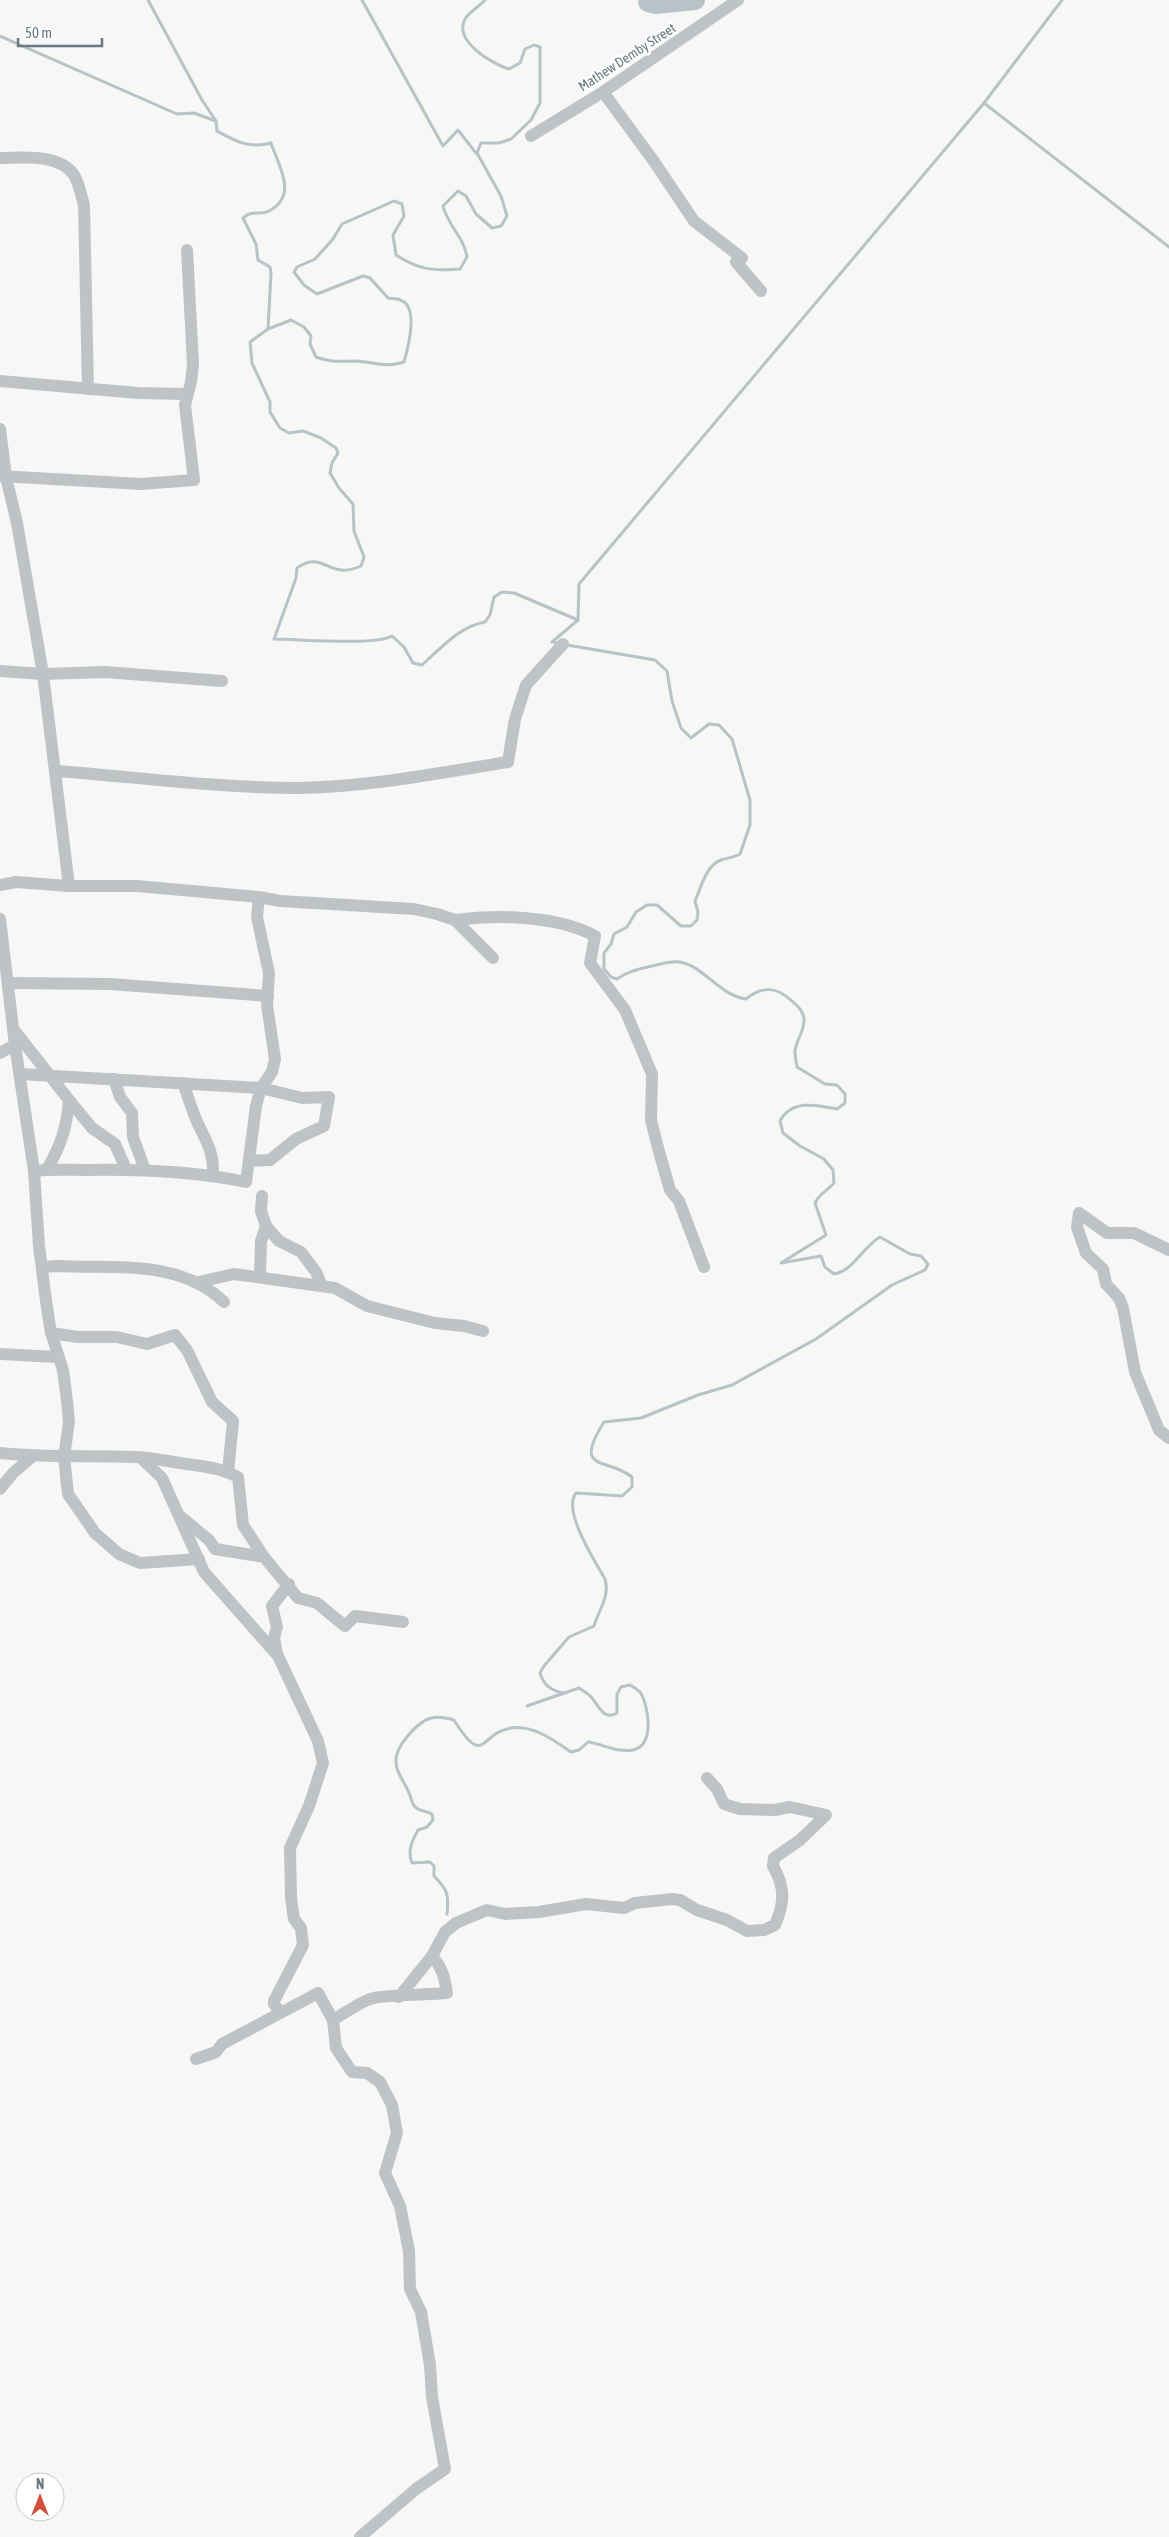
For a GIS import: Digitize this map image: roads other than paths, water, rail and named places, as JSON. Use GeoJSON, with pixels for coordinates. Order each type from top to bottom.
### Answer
{"type":"FeatureCollection","features":[{"type":"Feature","properties":{"kind":"street","name":"Mathew Demby Street"},"geometry":{"type":"LineString","coordinates":[[531,136],[603,92],[738,0]]}},
{"type":"Feature","properties":{"kind":"street"},"geometry":{"type":"LineString","coordinates":[[603,92],[653,160],[694,221],[742,258],[736,262],[761,291]]}},
{"type":"Feature","properties":{"kind":"street"},"geometry":{"type":"LineString","coordinates":[[0,158],[36,158],[55,162],[68,168],[75,177],[84,205],[88,389]]}},
{"type":"Feature","properties":{"kind":"street"},"geometry":{"type":"LineString","coordinates":[[3,476],[141,484],[194,480],[185,404],[186,394],[191,382],[193,364],[187,250]]}},
{"type":"Feature","properties":{"kind":"street"},"geometry":{"type":"LineString","coordinates":[[0,381],[88,389],[186,394]]}},
{"type":"Feature","properties":{"kind":"street"},"geometry":{"type":"LineString","coordinates":[[0,428],[3,476],[18,523],[43,674],[69,886]]}},
{"type":"Feature","properties":{"kind":"street"},"geometry":{"type":"LineString","coordinates":[[56,771],[201,783],[299,788],[363,784],[508,762],[515,719],[526,685],[563,644]]}},
{"type":"Feature","properties":{"kind":"street"},"geometry":{"type":"LineString","coordinates":[[0,670],[43,674],[105,672],[222,681]]}},
{"type":"Feature","properties":{"kind":"street"},"geometry":{"type":"LineString","coordinates":[[0,885],[16,882],[69,886],[129,886],[259,897],[290,902],[414,909],[454,920],[481,916],[518,918],[579,928],[595,936],[590,962],[625,1010],[652,1074],[651,1120],[658,1148],[670,1190],[678,1201],[704,1268]]}},
{"type":"Feature","properties":{"kind":"street"},"geometry":{"type":"LineString","coordinates":[[41,1170],[145,1170],[212,1176],[246,1182],[253,1123],[261,1088],[272,1072],[275,1060],[267,1005],[269,973],[257,917],[259,897]]}},
{"type":"Feature","properties":{"kind":"street"},"geometry":{"type":"LineString","coordinates":[[0,919],[15,1045],[41,1170],[42,1268],[51,1333],[57,1357],[63,1370],[69,1422],[64,1457],[68,1494],[95,1533],[119,1554],[140,1563],[198,1559]]}},
{"type":"Feature","properties":{"kind":"street"},"geometry":{"type":"LineString","coordinates":[[454,920],[493,958]]}},
{"type":"Feature","properties":{"kind":"street"},"geometry":{"type":"LineString","coordinates":[[8,983],[110,984],[268,996]]}},
{"type":"Feature","properties":{"kind":"street"},"geometry":{"type":"LineString","coordinates":[[13,1028],[92,1128],[115,1144],[126,1169]]}},
{"type":"Feature","properties":{"kind":"street"},"geometry":{"type":"LineString","coordinates":[[0,1053],[15,1045]]}},
{"type":"Feature","properties":{"kind":"street"},"geometry":{"type":"LineString","coordinates":[[20,1074],[261,1088],[302,1098],[330,1097],[324,1126],[296,1140],[270,1160],[250,1161]]}},
{"type":"Feature","properties":{"kind":"street"},"geometry":{"type":"LineString","coordinates":[[114,1079],[120,1097],[132,1113],[134,1137],[145,1170]]}},
{"type":"Feature","properties":{"kind":"street"},"geometry":{"type":"LineString","coordinates":[[183,1083],[198,1123],[208,1142],[214,1167],[212,1176]]}},
{"type":"Feature","properties":{"kind":"street"},"geometry":{"type":"LineString","coordinates":[[41,1170],[57,1153],[67,1127],[69,1100]]}},
{"type":"Feature","properties":{"kind":"street"},"geometry":{"type":"LineString","coordinates":[[262,1196],[262,1211],[266,1226],[279,1241],[302,1252],[316,1272],[322,1286]]}},
{"type":"Feature","properties":{"kind":"street"},"geometry":{"type":"LineString","coordinates":[[1169,1250],[1134,1233],[1107,1233],[1076,1209],[1077,1227],[1086,1253],[1103,1269],[1106,1284],[1121,1303],[1135,1372],[1159,1430],[1169,1438]]}},
{"type":"Feature","properties":{"kind":"street"},"geometry":{"type":"LineString","coordinates":[[260,1277],[261,1241],[266,1226]]}},
{"type":"Feature","properties":{"kind":"street"},"geometry":{"type":"LineString","coordinates":[[42,1268],[57,1266],[155,1269],[199,1282],[224,1302]]}},
{"type":"Feature","properties":{"kind":"street"},"geometry":{"type":"LineString","coordinates":[[199,1282],[234,1274],[335,1288],[367,1306],[435,1323],[464,1326],[483,1331]]}},
{"type":"Feature","properties":{"kind":"street"},"geometry":{"type":"LineString","coordinates":[[51,1333],[116,1337],[147,1344],[174,1335],[187,1350],[212,1402],[233,1421],[228,1472]]}},
{"type":"Feature","properties":{"kind":"street"},"geometry":{"type":"LineString","coordinates":[[0,1354],[57,1357]]}},
{"type":"Feature","properties":{"kind":"street"},"geometry":{"type":"LineString","coordinates":[[0,1453],[64,1457],[140,1457],[210,1467],[228,1472],[238,1477],[243,1526],[264,1557],[289,1584],[298,1598],[317,1603],[345,1626],[355,1616],[403,1622]]}},
{"type":"Feature","properties":{"kind":"street"},"geometry":{"type":"LineString","coordinates":[[0,1489],[13,1473],[33,1456]]}},
{"type":"Feature","properties":{"kind":"street"},"geometry":{"type":"LineString","coordinates":[[140,1457],[162,1478],[180,1516],[184,1532],[204,1572],[216,1588],[278,1656]]}},
{"type":"Feature","properties":{"kind":"street"},"geometry":{"type":"LineString","coordinates":[[180,1516],[209,1540],[215,1549],[264,1557]]}},
{"type":"Feature","properties":{"kind":"street"},"geometry":{"type":"LineString","coordinates":[[280,2012],[274,2001],[303,1945],[301,1928],[294,1918],[291,1898],[290,1848],[309,1806],[323,1763],[318,1741],[278,1656],[274,1638],[277,1628],[272,1606],[289,1584]]}},
{"type":"Feature","properties":{"kind":"street"},"geometry":{"type":"LineString","coordinates":[[398,1996],[432,1956],[445,1932],[456,1923],[488,1910],[505,1914],[539,1912],[586,1904],[624,1908],[635,1903],[672,1899],[680,1900],[698,1910],[727,1920],[747,1931],[764,1930],[775,1925],[781,1912],[783,1890],[782,1881],[773,1866],[774,1858],[800,1840],[826,1815],[790,1807],[775,1810],[740,1809],[724,1804],[717,1790],[707,1778]]}},
{"type":"Feature","properties":{"kind":"street"},"geometry":{"type":"LineString","coordinates":[[333,2020],[371,1998],[447,1993],[446,1981],[440,1965],[432,1956]]}},
{"type":"Feature","properties":{"kind":"street"},"geometry":{"type":"LineString","coordinates":[[196,2059],[216,2052],[222,2044],[318,1993],[333,2020],[336,2048],[352,2072],[367,2073],[380,2082],[392,2106],[397,2133],[386,2173],[400,2206],[409,2251],[410,2289],[421,2312],[430,2365],[432,2397],[445,2469],[416,2489],[360,2537]]}},
{"type":"Feature","properties":{"kind":"waterway"},"geometry":{"type":"LineString","coordinates":[[148,0],[202,100],[216,121]]}},
{"type":"Feature","properties":{"kind":"waterway"},"geometry":{"type":"LineString","coordinates":[[362,0],[443,146],[458,130],[476,153]]}},
{"type":"Feature","properties":{"kind":"waterway"},"geometry":{"type":"LineString","coordinates":[[485,0],[467,16],[463,27],[464,35],[469,43],[484,57],[509,69],[520,63],[525,49],[534,45],[540,47],[540,103],[531,120],[511,139],[499,143],[481,143],[477,153],[501,196],[507,216],[501,226],[492,228],[476,214],[466,196],[458,191],[443,206],[448,220],[463,243],[467,257],[460,269],[442,270],[419,267],[396,255],[393,235],[404,216],[402,204],[394,201],[342,224],[333,239],[315,259],[297,267],[294,272],[304,285],[317,294],[363,276],[370,278],[388,298],[399,299],[406,304],[410,310],[411,328],[404,362],[385,365],[356,361],[331,361],[316,357],[310,344],[311,336],[304,327],[291,320],[268,329],[250,342],[252,363],[270,402],[270,412],[280,428],[289,433],[303,431],[321,438],[336,448],[338,453],[332,463],[330,473],[339,488],[353,504],[354,531],[364,557],[361,566],[350,570],[341,570],[314,562],[306,563],[297,568],[296,578],[274,639],[370,641],[392,636],[404,647],[413,663],[422,665],[459,633],[476,624],[485,622],[490,615],[494,597],[502,592],[514,593],[578,620],[552,642],[558,643]]}},
{"type":"Feature","properties":{"kind":"waterway"},"geometry":{"type":"LineString","coordinates":[[648,0],[648,2],[656,4],[695,0]]}},
{"type":"Feature","properties":{"kind":"waterway"},"geometry":{"type":"LineString","coordinates":[[578,620],[579,584],[984,103],[1062,0]]}},
{"type":"Feature","properties":{"kind":"waterway"},"geometry":{"type":"LineString","coordinates":[[0,36],[177,114],[194,113],[216,121],[217,131],[236,141],[256,145],[271,143],[284,179],[283,197],[269,211],[253,213],[243,218],[256,244],[258,260],[270,267],[268,329]]}},
{"type":"Feature","properties":{"kind":"waterway"},"geometry":{"type":"LineString","coordinates":[[984,103],[1169,247]]}},
{"type":"Feature","properties":{"kind":"waterway"},"geometry":{"type":"LineString","coordinates":[[447,1914],[448,1902],[446,1893],[434,1876],[434,1866],[430,1862],[412,1863],[410,1854],[411,1846],[418,1830],[427,1827],[433,1820],[432,1814],[415,1807],[396,1766],[399,1749],[419,1724],[431,1718],[440,1717],[454,1720],[471,1743],[477,1745],[482,1744],[501,1731],[511,1728],[527,1729],[543,1734],[571,1752],[579,1750],[588,1742],[627,1751],[640,1747],[645,1741],[648,1724],[646,1706],[640,1692],[630,1685],[621,1687],[617,1694],[617,1713],[612,1715],[605,1714],[591,1697],[579,1688],[527,1706],[564,1693],[549,1687],[540,1673],[569,1637],[594,1626],[605,1597],[605,1579],[588,1549],[573,1512],[573,1501],[576,1493],[622,1496],[632,1487],[632,1477],[592,1457],[591,1449],[604,1422],[641,1418],[698,1395],[732,1385],[816,1339],[892,1285],[925,1270],[928,1264],[921,1256],[910,1254],[880,1237],[852,1264],[841,1272],[834,1274],[825,1267],[821,1256],[781,1263],[826,1235],[815,1203],[821,1194],[834,1183],[833,1170],[824,1159],[800,1146],[783,1133],[780,1121],[785,1114],[798,1106],[813,1105],[837,1109],[845,1103],[845,1094],[837,1085],[825,1084],[797,1067],[795,1051],[804,1023],[804,1018],[797,1005],[782,993],[770,990],[758,991],[746,999],[737,997],[688,964],[679,962],[638,969],[617,979],[611,977],[604,969],[604,953],[611,944],[614,934],[627,927],[636,912],[647,905],[657,905],[681,926],[691,926],[697,920],[698,912],[695,901],[711,867],[721,860],[740,854],[750,825],[750,800],[732,739],[719,725],[709,724],[691,738],[681,728],[672,701],[667,671],[655,660],[567,645]]}}]}
